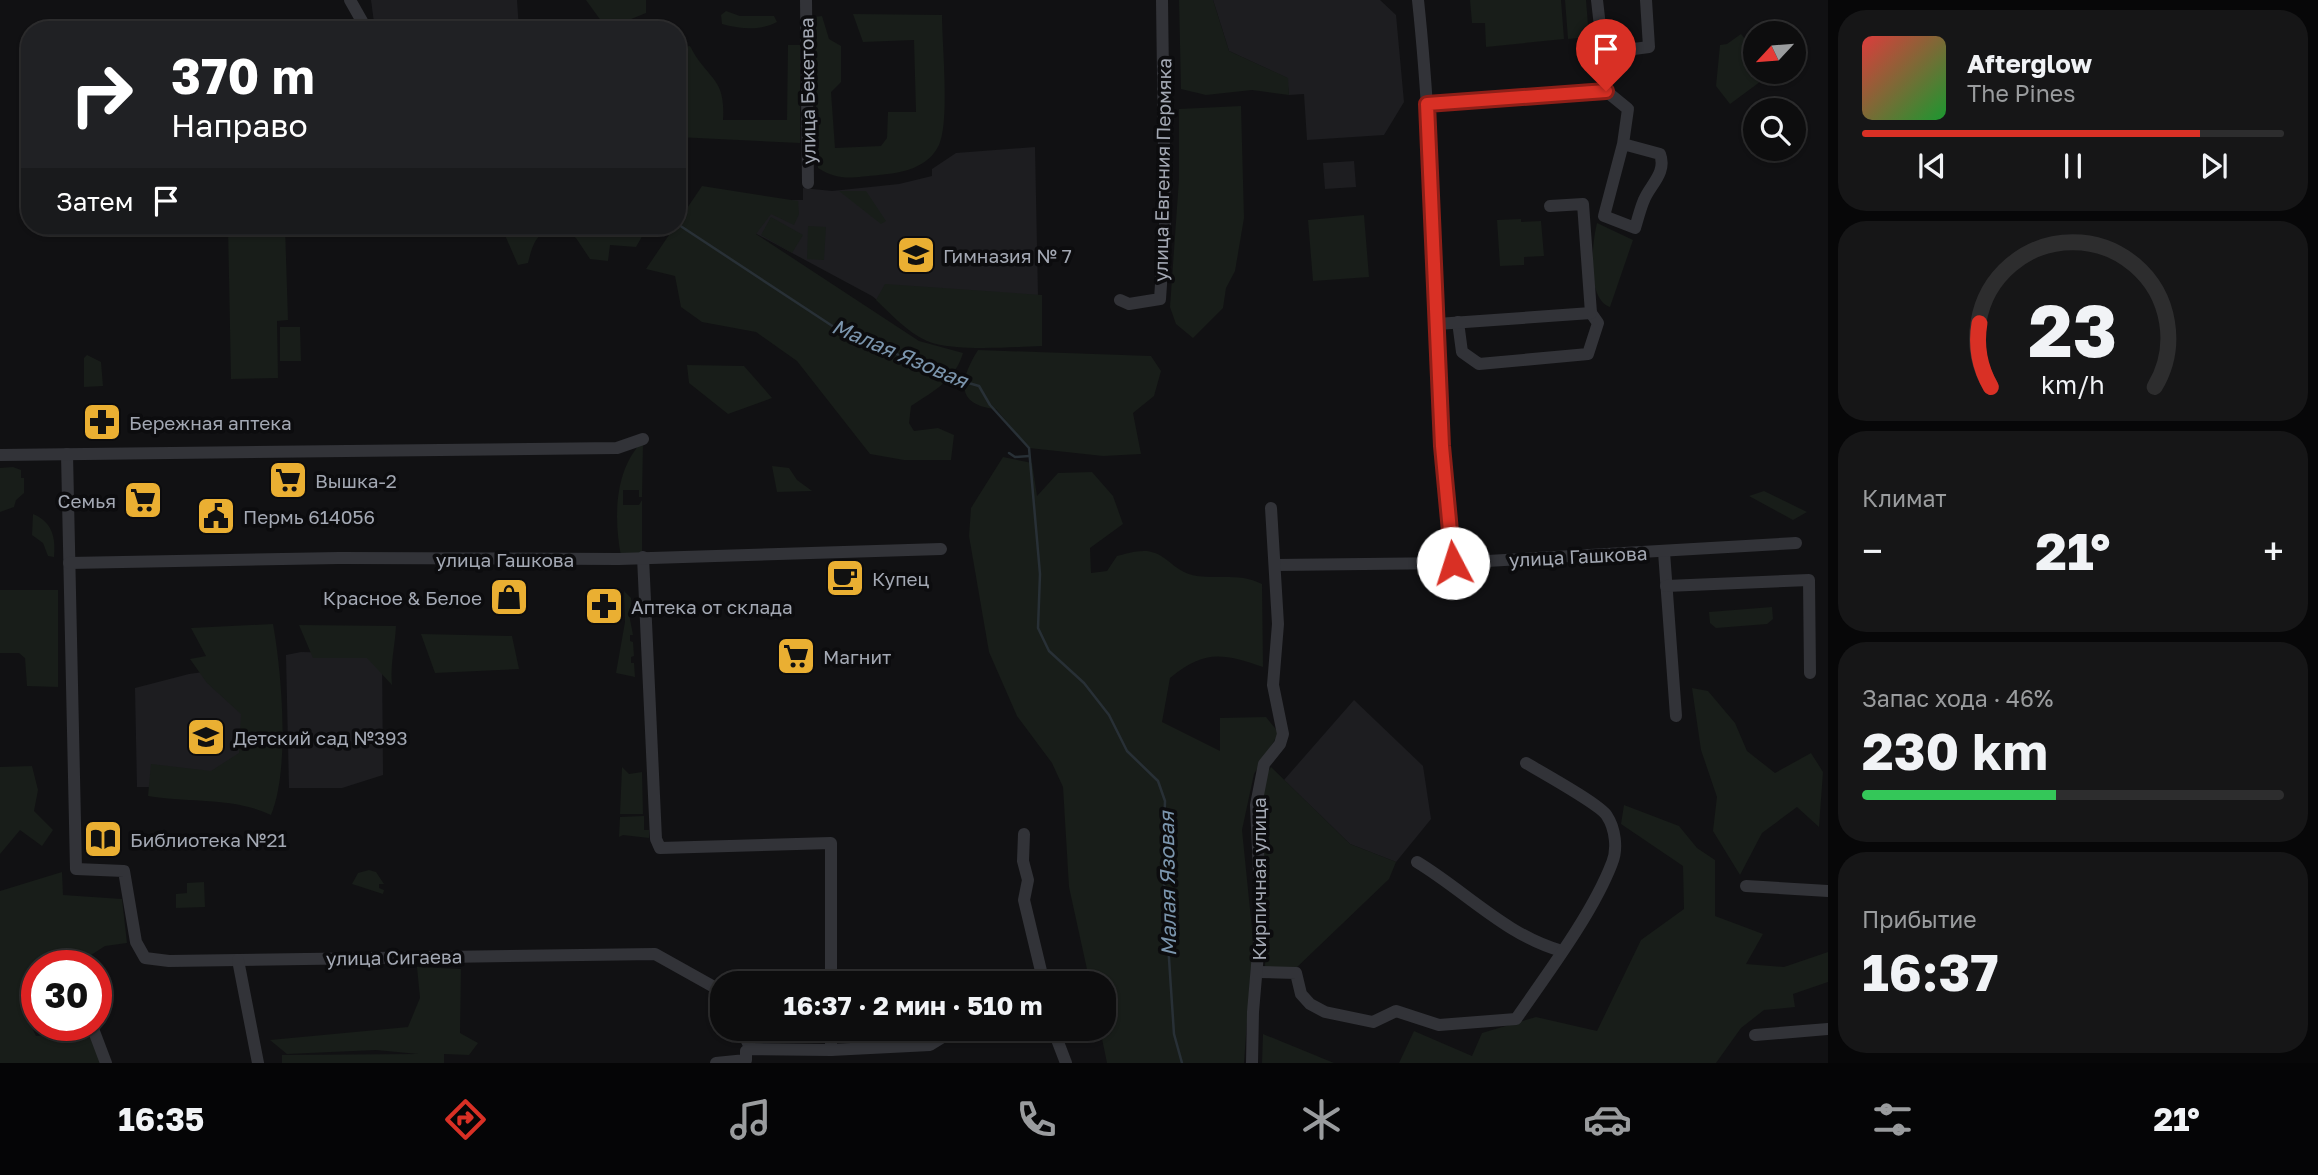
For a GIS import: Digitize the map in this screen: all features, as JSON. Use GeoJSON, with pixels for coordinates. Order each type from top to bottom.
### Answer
{"type":"FeatureCollection","features":[{"type":"Feature","properties":{"kind":"street"},"geometry":{"type":"LineString","coordinates":[[350,0],[362,21]]}},
{"type":"Feature","properties":{"kind":"street","name":"улица Бекетова"},"geometry":{"type":"LineString","coordinates":[[807,0],[808,183]]}},
{"type":"Feature","properties":{"kind":"street","name":"улица Евгения Пермяка"},"geometry":{"type":"LineString","coordinates":[[1120,300],[1129,304],[1160,299],[1165,226],[1162,0]]}},
{"type":"Feature","properties":{"kind":"street"},"geometry":{"type":"LineString","coordinates":[[1418,0],[1427,104],[1442,446],[1453,563]]}},
{"type":"Feature","properties":{"kind":"street"},"geometry":{"type":"LineString","coordinates":[[1597,0],[1606,91]]}},
{"type":"Feature","properties":{"kind":"street"},"geometry":{"type":"LineString","coordinates":[[1603,53],[1649,47],[1646,0]]}},
{"type":"Feature","properties":{"kind":"street"},"geometry":{"type":"LineString","coordinates":[[1427,104],[1606,91],[1628,108],[1623,144],[1604,216],[1635,228],[1645,197],[1655,186],[1663,160],[1660,154],[1623,144]]}},
{"type":"Feature","properties":{"kind":"street"},"geometry":{"type":"LineString","coordinates":[[1458,322],[1462,352],[1479,364],[1588,354],[1598,323],[1591,313],[1583,204],[1550,206]]}},
{"type":"Feature","properties":{"kind":"street"},"geometry":{"type":"LineString","coordinates":[[1437,324],[1591,313]]}},
{"type":"Feature","properties":{"kind":"street"},"geometry":{"type":"LineString","coordinates":[[0,455],[617,448],[643,439]]}},
{"type":"Feature","properties":{"kind":"street"},"geometry":{"type":"LineString","coordinates":[[67,454],[69,563]]}},
{"type":"Feature","properties":{"kind":"street"},"geometry":{"type":"LineString","coordinates":[[1271,508],[1275,565]]}},
{"type":"Feature","properties":{"kind":"street","name":"улица Гашкова"},"geometry":{"type":"LineString","coordinates":[[1275,565],[1453,563],[1796,543]]}},
{"type":"Feature","properties":{"kind":"street","name":"улица Гашкова"},"geometry":{"type":"LineString","coordinates":[[69,563],[272,558],[643,558],[942,549]]}},
{"type":"Feature","properties":{"kind":"street"},"geometry":{"type":"LineString","coordinates":[[1664,552],[1676,716]]}},
{"type":"Feature","properties":{"kind":"street"},"geometry":{"type":"LineString","coordinates":[[643,558],[648,707],[656,839],[660,848],[831,843],[831,971]]}},
{"type":"Feature","properties":{"kind":"street","name":"улица Сигаева"},"geometry":{"type":"LineString","coordinates":[[69,563],[76,869],[124,871],[136,942],[145,958],[238,960],[655,954],[710,985]]}},
{"type":"Feature","properties":{"kind":"street","name":"Кирпичная улица"},"geometry":{"type":"LineString","coordinates":[[1252,1063],[1253,1012],[1261,918],[1256,804],[1264,764],[1280,744],[1283,724],[1273,685],[1278,624],[1275,565]]}},
{"type":"Feature","properties":{"kind":"street"},"geometry":{"type":"LineString","coordinates":[[1666,586],[1809,580],[1810,673]]}},
{"type":"Feature","properties":{"kind":"street"},"geometry":{"type":"LineString","coordinates":[[1258,972],[1296,973],[1301,994],[1310,1004],[1353,1020],[1373,1022],[1396,1011],[1439,1025],[1516,1019],[1562,951],[1613,861],[1615,835],[1606,813],[1526,763]]}},
{"type":"Feature","properties":{"kind":"street"},"geometry":{"type":"LineString","coordinates":[[1024,834],[1023,861],[1027,880],[1024,900],[1041,971]]}},
{"type":"Feature","properties":{"kind":"street"},"geometry":{"type":"LineString","coordinates":[[1417,862],[1485,911],[1541,945],[1562,951]]}},
{"type":"Feature","properties":{"kind":"street"},"geometry":{"type":"LineString","coordinates":[[1746,886],[1828,891]]}},
{"type":"Feature","properties":{"kind":"street"},"geometry":{"type":"LineString","coordinates":[[238,960],[258,1062]]}},
{"type":"Feature","properties":{"kind":"street"},"geometry":{"type":"LineString","coordinates":[[1755,1035],[1828,1029]]}},
{"type":"Feature","properties":{"kind":"street"},"geometry":{"type":"LineString","coordinates":[[98,1041],[106,1063]]}},
{"type":"Feature","properties":{"kind":"street"},"geometry":{"type":"LineString","coordinates":[[831,1041],[831,1050]]}},
{"type":"Feature","properties":{"kind":"street"},"geometry":{"type":"LineString","coordinates":[[716,1063],[748,1057],[929,1045],[936,1041]]}},
{"type":"Feature","properties":{"kind":"street"},"geometry":{"type":"LineString","coordinates":[[1058,1041],[1066,1063]]}},
{"type":"Feature","properties":{"kind":"shaded area"},"geometry":{"type":"Polygon","coordinates":[[[371,0],[517,0],[518,21],[374,21],[371,0]]]}},
{"type":"Feature","properties":{"kind":"shaded area"},"geometry":{"type":"Polygon","coordinates":[[[586,0],[646,0],[646,13],[626,21],[601,21],[586,0]]]}},
{"type":"Feature","properties":{"kind":"shaded area"},"geometry":{"type":"Polygon","coordinates":[[[1179,0],[1213,0],[1229,51],[1288,78],[1289,95],[1252,90],[1206,95],[1181,89],[1179,0]]]}},
{"type":"Feature","properties":{"kind":"shaded area"},"geometry":{"type":"Polygon","coordinates":[[[1213,0],[1380,0],[1396,15],[1404,102],[1384,135],[1307,140],[1304,94],[1289,95],[1287,78],[1229,51],[1213,0]]]}},
{"type":"Feature","properties":{"kind":"shaded area"},"geometry":{"type":"Polygon","coordinates":[[[1470,0],[1561,0],[1564,39],[1486,47],[1485,23],[1472,23],[1470,0]]]}},
{"type":"Feature","properties":{"kind":"shaded area"},"geometry":{"type":"Polygon","coordinates":[[[1565,0],[1586,0],[1589,37],[1568,39],[1565,0]]]}},
{"type":"Feature","properties":{"kind":"shaded area"},"geometry":{"type":"Polygon","coordinates":[[[726,11],[740,16],[774,16],[777,22],[757,28],[729,26],[722,24],[721,15],[726,11]]]}},
{"type":"Feature","properties":{"kind":"shaded area"},"geometry":{"type":"Polygon","coordinates":[[[853,14],[942,15],[945,101],[942,134],[934,153],[914,168],[847,178],[818,168],[813,17],[822,16],[829,39],[841,46],[841,82],[831,92],[835,148],[881,146],[887,138],[888,112],[916,112],[914,40],[863,42],[853,14]]]}},
{"type":"Feature","properties":{"kind":"shaded area"},"geometry":{"type":"Polygon","coordinates":[[[1741,34],[1743,37],[1743,84],[1757,84],[1730,104],[1716,86],[1720,45],[1727,44],[1741,34]]]}},
{"type":"Feature","properties":{"kind":"shaded area"},"geometry":{"type":"Polygon","coordinates":[[[788,45],[800,45],[800,143],[686,137],[686,46],[690,46],[718,86],[722,95],[723,120],[787,120],[788,45]]]}},
{"type":"Feature","properties":{"kind":"shaded area"},"geometry":{"type":"Polygon","coordinates":[[[1241,106],[1244,218],[1235,271],[1226,288],[1223,308],[1193,338],[1176,324],[1170,307],[1179,179],[1179,109],[1241,106]]]}},
{"type":"Feature","properties":{"kind":"shaded area","name":"Гимназия № 7"},"geometry":{"type":"Polygon","coordinates":[[[1035,147],[1039,345],[930,342],[872,296],[753,232],[762,200],[803,200],[803,188],[832,191],[899,184],[932,176],[932,169],[956,153],[1035,147]]]}},
{"type":"Feature","properties":{"kind":"shaded area"},"geometry":{"type":"Polygon","coordinates":[[[1354,161],[1356,187],[1325,189],[1323,163],[1354,161]]]}},
{"type":"Feature","properties":{"kind":"shaded area"},"geometry":{"type":"Polygon","coordinates":[[[702,186],[798,201],[799,214],[794,225],[771,214],[756,234],[919,341],[963,353],[949,378],[911,406],[909,423],[914,431],[938,428],[954,435],[951,460],[904,460],[870,454],[797,361],[756,332],[702,322],[681,307],[675,276],[646,269],[669,235],[686,235],[686,210],[702,186]]]}},
{"type":"Feature","properties":{"kind":"shaded area"},"geometry":{"type":"Polygon","coordinates":[[[839,191],[866,191],[886,221],[881,224],[839,191]]]}},
{"type":"Feature","properties":{"kind":"shaded area"},"geometry":{"type":"Polygon","coordinates":[[[1364,215],[1369,277],[1313,281],[1308,220],[1364,215]]]}},
{"type":"Feature","properties":{"kind":"shaded area"},"geometry":{"type":"Polygon","coordinates":[[[771,217],[803,235],[792,253],[761,235],[771,217]]]}},
{"type":"Feature","properties":{"kind":"shaded area"},"geometry":{"type":"Polygon","coordinates":[[[1521,219],[1521,222],[1541,221],[1544,256],[1524,257],[1524,265],[1500,266],[1497,220],[1521,219]]]}},
{"type":"Feature","properties":{"kind":"shaded area"},"geometry":{"type":"Polygon","coordinates":[[[1597,223],[1633,240],[1610,307],[1602,302],[1594,282],[1593,256],[1597,223]]]}},
{"type":"Feature","properties":{"kind":"shaded area"},"geometry":{"type":"Polygon","coordinates":[[[808,226],[826,227],[824,260],[807,259],[808,226]]]}},
{"type":"Feature","properties":{"kind":"shaded area"},"geometry":{"type":"Polygon","coordinates":[[[228,235],[285,235],[288,320],[277,321],[278,378],[231,379],[228,235]]]}},
{"type":"Feature","properties":{"kind":"shaded area"},"geometry":{"type":"Polygon","coordinates":[[[505,235],[541,235],[536,240],[528,263],[518,265],[505,235]]]}},
{"type":"Feature","properties":{"kind":"shaded area"},"geometry":{"type":"Polygon","coordinates":[[[571,235],[643,235],[636,247],[610,245],[608,261],[590,259],[571,235]]]}},
{"type":"Feature","properties":{"kind":"shaded area"},"geometry":{"type":"Polygon","coordinates":[[[885,284],[1042,295],[1042,346],[967,348],[927,341],[906,328],[876,300],[885,284]]]}},
{"type":"Feature","properties":{"kind":"shaded area"},"geometry":{"type":"Polygon","coordinates":[[[280,327],[300,327],[301,361],[280,361],[280,327]]]}},
{"type":"Feature","properties":{"kind":"shaded area"},"geometry":{"type":"Polygon","coordinates":[[[978,350],[1151,356],[1161,371],[1154,396],[1133,413],[1141,454],[1103,456],[1029,448],[996,409],[982,407],[967,396],[964,389],[967,371],[978,350]]]}},
{"type":"Feature","properties":{"kind":"shaded area"},"geometry":{"type":"Polygon","coordinates":[[[87,355],[101,362],[103,386],[84,387],[84,358],[87,355]]]}},
{"type":"Feature","properties":{"kind":"shaded area"},"geometry":{"type":"Polygon","coordinates":[[[687,365],[744,366],[772,398],[728,414],[689,383],[687,365]]]}},
{"type":"Feature","properties":{"kind":"shaded area"},"geometry":{"type":"Polygon","coordinates":[[[640,444],[643,444],[642,497],[639,497],[639,490],[623,490],[623,505],[639,505],[642,500],[642,555],[621,556],[617,527],[618,497],[625,469],[640,444]]]}},
{"type":"Feature","properties":{"kind":"shaded area"},"geometry":{"type":"Polygon","coordinates":[[[1003,457],[1032,463],[1037,496],[1058,473],[1092,472],[1113,496],[1123,524],[1090,548],[1091,573],[1107,571],[1117,556],[1146,551],[1155,553],[1179,569],[1197,576],[1238,577],[1262,584],[1263,667],[1224,657],[1193,663],[1170,678],[1162,722],[1220,751],[1220,718],[1266,717],[1279,733],[1254,774],[1242,830],[1253,939],[1244,1063],[1107,1063],[1102,1041],[1116,1041],[1116,971],[1087,971],[1069,887],[1063,787],[1052,763],[1017,716],[989,652],[969,536],[971,508],[1003,457]]]}},
{"type":"Feature","properties":{"kind":"shaded area"},"geometry":{"type":"Polygon","coordinates":[[[772,466],[789,468],[797,480],[812,491],[777,492],[772,466]]]}},
{"type":"Feature","properties":{"kind":"shaded area"},"geometry":{"type":"Polygon","coordinates":[[[13,467],[21,470],[24,493],[16,500],[14,507],[0,512],[0,468],[13,467]]]}},
{"type":"Feature","properties":{"kind":"shaded area"},"geometry":{"type":"Polygon","coordinates":[[[1764,491],[1807,512],[1793,520],[1749,496],[1764,491]]]}},
{"type":"Feature","properties":{"kind":"shaded area"},"geometry":{"type":"Polygon","coordinates":[[[33,514],[49,526],[54,543],[54,557],[48,556],[43,543],[32,535],[33,514]]]}},
{"type":"Feature","properties":{"kind":"shaded area"},"geometry":{"type":"Polygon","coordinates":[[[0,590],[58,590],[58,687],[27,686],[25,658],[19,653],[0,653],[0,590]]]}},
{"type":"Feature","properties":{"kind":"shaded area"},"geometry":{"type":"Polygon","coordinates":[[[624,591],[631,598],[632,614],[629,614],[633,635],[630,635],[630,641],[633,642],[634,656],[631,657],[631,663],[634,663],[635,677],[616,673],[625,622],[624,591]]]}},
{"type":"Feature","properties":{"kind":"shaded area"},"geometry":{"type":"Polygon","coordinates":[[[1772,607],[1773,619],[1767,624],[1716,628],[1710,623],[1709,612],[1772,607]]]}},
{"type":"Feature","properties":{"kind":"shaded area"},"geometry":{"type":"Polygon","coordinates":[[[273,624],[281,694],[282,748],[281,773],[271,815],[242,805],[148,796],[151,764],[211,771],[239,753],[241,714],[207,683],[190,659],[206,656],[191,628],[273,624]]]}},
{"type":"Feature","properties":{"kind":"shaded area"},"geometry":{"type":"Polygon","coordinates":[[[299,625],[396,626],[392,685],[367,658],[313,658],[299,625]]]}},
{"type":"Feature","properties":{"kind":"shaded area"},"geometry":{"type":"Polygon","coordinates":[[[421,634],[512,636],[519,669],[435,673],[421,634]]]}},
{"type":"Feature","properties":{"kind":"shaded area","name":"Детский сад №393"},"geometry":{"type":"Polygon","coordinates":[[[301,652],[382,654],[383,775],[342,788],[289,788],[286,655],[301,652]]]}},
{"type":"Feature","properties":{"kind":"shaded area","name":"Детский сад №393"},"geometry":{"type":"Polygon","coordinates":[[[276,662],[276,788],[137,787],[135,688],[189,674],[276,662]]]}},
{"type":"Feature","properties":{"kind":"shaded area"},"geometry":{"type":"Polygon","coordinates":[[[1692,688],[1708,691],[1735,723],[1747,751],[1775,773],[1811,753],[1823,772],[1819,827],[1797,807],[1762,833],[1740,875],[1713,831],[1717,797],[1701,750],[1692,688]]]}},
{"type":"Feature","properties":{"kind":"shaded area"},"geometry":{"type":"Polygon","coordinates":[[[1354,700],[1423,766],[1431,819],[1396,862],[1350,844],[1284,780],[1354,700]]]}},
{"type":"Feature","properties":{"kind":"shaded area"},"geometry":{"type":"Polygon","coordinates":[[[32,766],[38,790],[34,811],[53,830],[42,846],[20,830],[0,854],[0,767],[32,766]]]}},
{"type":"Feature","properties":{"kind":"shaded area"},"geometry":{"type":"Polygon","coordinates":[[[622,767],[629,774],[642,772],[643,814],[620,814],[622,767]]]}},
{"type":"Feature","properties":{"kind":"shaded area"},"geometry":{"type":"Polygon","coordinates":[[[1271,767],[1350,844],[1396,862],[1389,879],[1295,969],[1265,967],[1266,926],[1258,805],[1262,781],[1271,767]]]}},
{"type":"Feature","properties":{"kind":"shaded area"},"geometry":{"type":"Polygon","coordinates":[[[1624,805],[1679,826],[1697,848],[1715,860],[1715,916],[1763,934],[1746,964],[1784,967],[1828,952],[1828,982],[1793,994],[1795,1007],[1764,1010],[1741,1028],[1716,1063],[1399,1063],[1414,1031],[1472,1056],[1482,1033],[1536,1017],[1597,1031],[1641,940],[1684,909],[1683,866],[1621,824],[1624,805]]]}},
{"type":"Feature","properties":{"kind":"shaded area"},"geometry":{"type":"Polygon","coordinates":[[[644,816],[644,830],[649,830],[649,838],[623,835],[619,837],[620,817],[644,816]]]}},
{"type":"Feature","properties":{"kind":"shaded area"},"geometry":{"type":"Polygon","coordinates":[[[369,870],[376,872],[384,884],[379,884],[379,888],[384,890],[383,894],[352,884],[358,873],[369,870]]]}},
{"type":"Feature","properties":{"kind":"shaded area"},"geometry":{"type":"Polygon","coordinates":[[[62,872],[63,895],[122,899],[127,943],[105,946],[99,950],[21,950],[21,1041],[93,1041],[103,1063],[0,1063],[0,891],[62,872]]]}},
{"type":"Feature","properties":{"kind":"shaded area"},"geometry":{"type":"Polygon","coordinates":[[[204,882],[205,907],[176,908],[176,894],[187,893],[187,883],[204,882]]]}},
{"type":"Feature","properties":{"kind":"shaded area"},"geometry":{"type":"Polygon","coordinates":[[[417,967],[461,969],[460,1033],[478,1043],[469,1055],[444,1054],[444,1063],[282,1063],[282,1055],[418,1054],[376,1050],[287,1054],[270,1040],[408,1027],[420,998],[417,967]]]}},
{"type":"Feature","properties":{"kind":"shaded area"},"geometry":{"type":"Polygon","coordinates":[[[1263,1034],[1334,1063],[1262,1063],[1263,1034]]]}},
{"type":"Feature","properties":{"kind":"waterway","name":"Малая Язовая"},"geometry":{"type":"LineString","coordinates":[[686,230],[840,331],[867,338],[906,359],[938,368],[958,380],[979,386],[990,405],[1029,448],[1040,574],[1038,628],[1049,651],[1084,683],[1109,715],[1127,751],[1158,781],[1165,801],[1163,868],[1174,1034],[1182,1063]]}},
{"type":"Feature","properties":{"kind":"waterway","name":"Малая Язовая"},"geometry":{"type":"LineString","coordinates":[[1009,453],[1015,457],[1029,456]]}},
{"type":"Feature","properties":{"kind":"place","name":"Гимназия № 7"},"geometry":{"type":"Point","coordinates":[916,255]}},
{"type":"Feature","properties":{"kind":"place","name":"Бережная аптека"},"geometry":{"type":"Point","coordinates":[102,422]}},
{"type":"Feature","properties":{"kind":"place","name":"Вышка-2"},"geometry":{"type":"Point","coordinates":[288,480]}},
{"type":"Feature","properties":{"kind":"place","name":"Семья"},"geometry":{"type":"Point","coordinates":[143,500]}},
{"type":"Feature","properties":{"kind":"place","name":"Пермь 614056"},"geometry":{"type":"Point","coordinates":[216,516]}},
{"type":"Feature","properties":{"kind":"place","name":"Купец"},"geometry":{"type":"Point","coordinates":[845,578]}},
{"type":"Feature","properties":{"kind":"place","name":"Красное & Белое"},"geometry":{"type":"Point","coordinates":[509,597]}},
{"type":"Feature","properties":{"kind":"place","name":"Аптека от склада"},"geometry":{"type":"Point","coordinates":[604,606]}},
{"type":"Feature","properties":{"kind":"place","name":"Магнит"},"geometry":{"type":"Point","coordinates":[796,656]}},
{"type":"Feature","properties":{"kind":"place","name":"Детский сад №393"},"geometry":{"type":"Point","coordinates":[206,737]}},
{"type":"Feature","properties":{"kind":"place","name":"Библиотека №21"},"geometry":{"type":"Point","coordinates":[103,839]}},
{"type":"Feature","properties":{"kind":"route"},"geometry":{"type":"LineString","coordinates":[[1453,563],[1442,446],[1427,104],[1606,91]]}}]}
